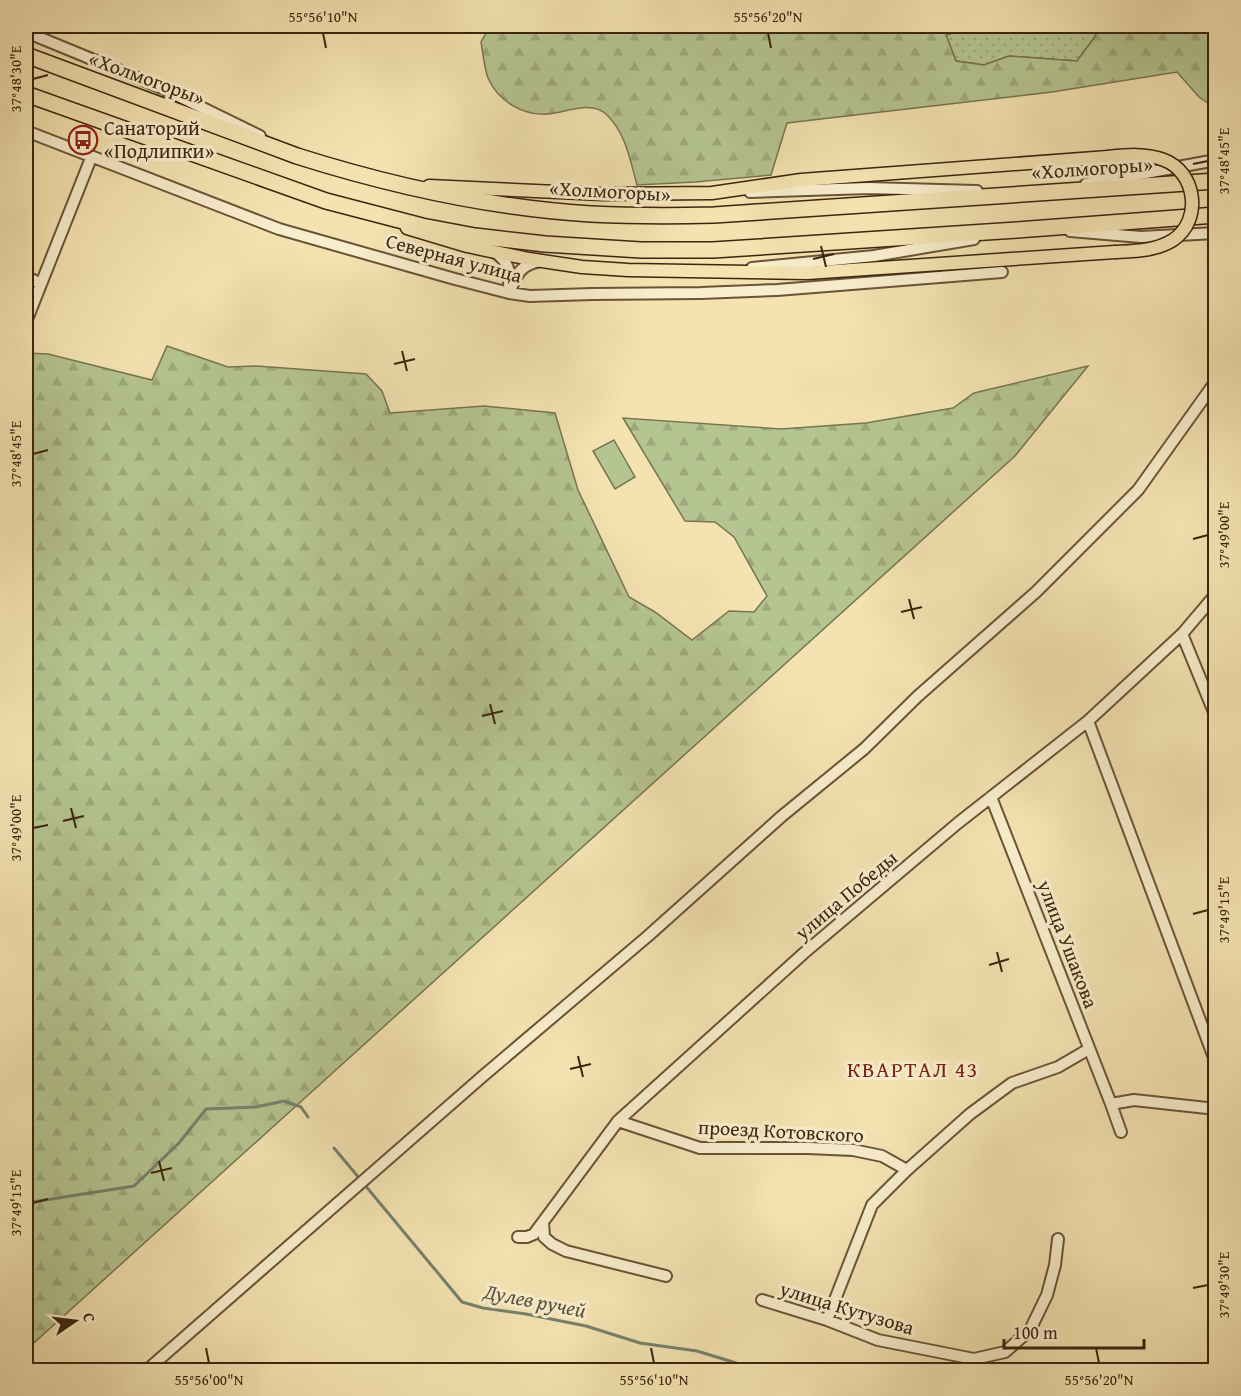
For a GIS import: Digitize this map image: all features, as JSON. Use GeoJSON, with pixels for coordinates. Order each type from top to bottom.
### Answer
{"type":"FeatureCollection","features":[{"type":"Feature","properties":{"kind":"highway","name":"«Холмогоры»"},"geometry":{"type":"LineString","coordinates":[[26,55],[297,156],[398,185],[464,199],[553,210],[649,216],[776,212],[1215,181]]}},
{"type":"Feature","properties":{"kind":"highway"},"geometry":{"type":"LineString","coordinates":[[26,94],[315,198],[475,236],[544,244],[630,249],[713,250],[1215,215]]}},
{"type":"Feature","properties":{"kind":"main road"},"geometry":{"type":"LineString","coordinates":[[358,210],[421,233],[496,253],[582,267],[628,270],[818,272],[1145,250],[1174,240],[1189,221],[1192,209],[1192,195],[1187,180],[1178,168],[1166,160],[1142,155],[812,179],[712,193],[602,194],[398,185]]}},
{"type":"Feature","properties":{"kind":"street"},"geometry":{"type":"LineString","coordinates":[[26,32],[162,88],[297,156]]}},
{"type":"Feature","properties":{"kind":"street","name":"Северная улица"},"geometry":{"type":"LineString","coordinates":[[26,131],[279,229],[509,293],[530,296],[712,293],[1002,272]]}},
{"type":"Feature","properties":{"kind":"street"},"geometry":{"type":"LineString","coordinates":[[26,322],[91,158]]}},
{"type":"Feature","properties":{"kind":"street"},"geometry":{"type":"LineString","coordinates":[[1039,193],[1215,160]]}},
{"type":"Feature","properties":{"kind":"street"},"geometry":{"type":"LineString","coordinates":[[712,193],[868,188],[957,190],[1016,195]]}},
{"type":"Feature","properties":{"kind":"street"},"geometry":{"type":"LineString","coordinates":[[1037,229],[1141,237],[1215,233]]}},
{"type":"Feature","properties":{"kind":"street"},"geometry":{"type":"LineString","coordinates":[[725,270],[874,256],[1017,230]]}},
{"type":"Feature","properties":{"kind":"street"},"geometry":{"type":"LineString","coordinates":[[496,253],[505,260],[509,268],[509,293]]}},
{"type":"Feature","properties":{"kind":"street"},"geometry":{"type":"LineString","coordinates":[[509,293],[518,273],[528,264],[542,261]]}},
{"type":"Feature","properties":{"kind":"street"},"geometry":{"type":"LineString","coordinates":[[26,277],[40,283]]}},
{"type":"Feature","properties":{"kind":"street"},"geometry":{"type":"LineString","coordinates":[[147,1371],[483,1076],[648,936],[782,816],[864,749],[918,696],[1036,592],[1138,490],[1215,381]]}},
{"type":"Feature","properties":{"kind":"street","name":"улица Победы"},"geometry":{"type":"LineString","coordinates":[[518,1237],[528,1237],[534,1233],[618,1121],[804,953],[991,797],[1088,721],[1182,634],[1215,594]]}},
{"type":"Feature","properties":{"kind":"street"},"geometry":{"type":"LineString","coordinates":[[1182,634],[1215,717]]}},
{"type":"Feature","properties":{"kind":"street"},"geometry":{"type":"LineString","coordinates":[[1088,721],[1215,1063]]}},
{"type":"Feature","properties":{"kind":"street","name":"улица Ушакова"},"geometry":{"type":"LineString","coordinates":[[991,797],[1111,1104]]}},
{"type":"Feature","properties":{"kind":"street"},"geometry":{"type":"LineString","coordinates":[[827,1320],[872,1205],[907,1170],[970,1114],[1012,1083],[1058,1067],[1089,1049]]}},
{"type":"Feature","properties":{"kind":"street"},"geometry":{"type":"LineString","coordinates":[[1121,1132],[1111,1104],[1134,1100],[1215,1109]]}},
{"type":"Feature","properties":{"kind":"street","name":"проезд Котовского"},"geometry":{"type":"LineString","coordinates":[[618,1121],[700,1148],[853,1150],[882,1156],[907,1170]]}},
{"type":"Feature","properties":{"kind":"street"},"geometry":{"type":"LineString","coordinates":[[543,1221],[544,1237],[566,1251],[666,1276]]}},
{"type":"Feature","properties":{"kind":"street","name":"улица Кутузова"},"geometry":{"type":"LineString","coordinates":[[762,1300],[827,1320],[878,1340],[974,1359],[1005,1352],[1030,1330],[1047,1295],[1055,1266],[1058,1239]]}},
{"type":"Feature","properties":{"kind":"green space"},"geometry":{"type":"Polygon","coordinates":[[[490,26],[974,26],[946,35],[956,61],[984,65],[1009,56],[1077,61],[1100,26],[1215,26],[1215,108],[1199,97],[1177,72],[1052,92],[787,123],[771,175],[637,185],[623,138],[613,121],[600,110],[577,108],[539,114],[521,110],[498,94],[488,78],[481,42],[490,26]]]}},
{"type":"Feature","properties":{"kind":"green space"},"geometry":{"type":"Polygon","coordinates":[[[974,26],[1002,26],[1029,31],[1050,26],[1100,26],[1077,61],[1009,56],[984,65],[956,61],[946,35],[974,26]]]}},
{"type":"Feature","properties":{"kind":"green space"},"geometry":{"type":"Polygon","coordinates":[[[1002,26],[1050,26],[1029,31],[1002,26]]]}},
{"type":"Feature","properties":{"kind":"green space"},"geometry":{"type":"Polygon","coordinates":[[[167,346],[228,367],[256,366],[366,374],[382,391],[390,413],[484,406],[555,413],[578,490],[629,597],[655,612],[692,640],[729,611],[754,612],[767,596],[734,537],[715,522],[685,521],[623,418],[781,429],[866,423],[953,408],[974,393],[1088,366],[1015,456],[26,1350],[26,353],[48,354],[152,380],[167,346]]]}},
{"type":"Feature","properties":{"kind":"green space"},"geometry":{"type":"Polygon","coordinates":[[[614,440],[635,477],[615,489],[593,451],[614,440]]]}},
{"type":"Feature","properties":{"kind":"waterway","name":"Дулев ручей"},"geometry":{"type":"LineString","coordinates":[[26,1203],[134,1186],[179,1143],[206,1109],[256,1107],[284,1101],[301,1107],[308,1117]]}},
{"type":"Feature","properties":{"kind":"waterway","name":"Дулев ручей"},"geometry":{"type":"LineString","coordinates":[[334,1148],[360,1179]]}},
{"type":"Feature","properties":{"kind":"waterway","name":"Дулев ручей"},"geometry":{"type":"LineString","coordinates":[[364,1184],[462,1302],[483,1308],[586,1326],[640,1343],[697,1351],[759,1370]]}},
{"type":"Feature","properties":{"kind":"place","name":"Санаторий «Подлипки»"},"geometry":{"type":"Point","coordinates":[83,140]}},
{"type":"Feature","properties":{"kind":"district","name":"КВАРТАЛ 43"},"geometry":{"type":"Point","coordinates":[913,1069]}}]}
